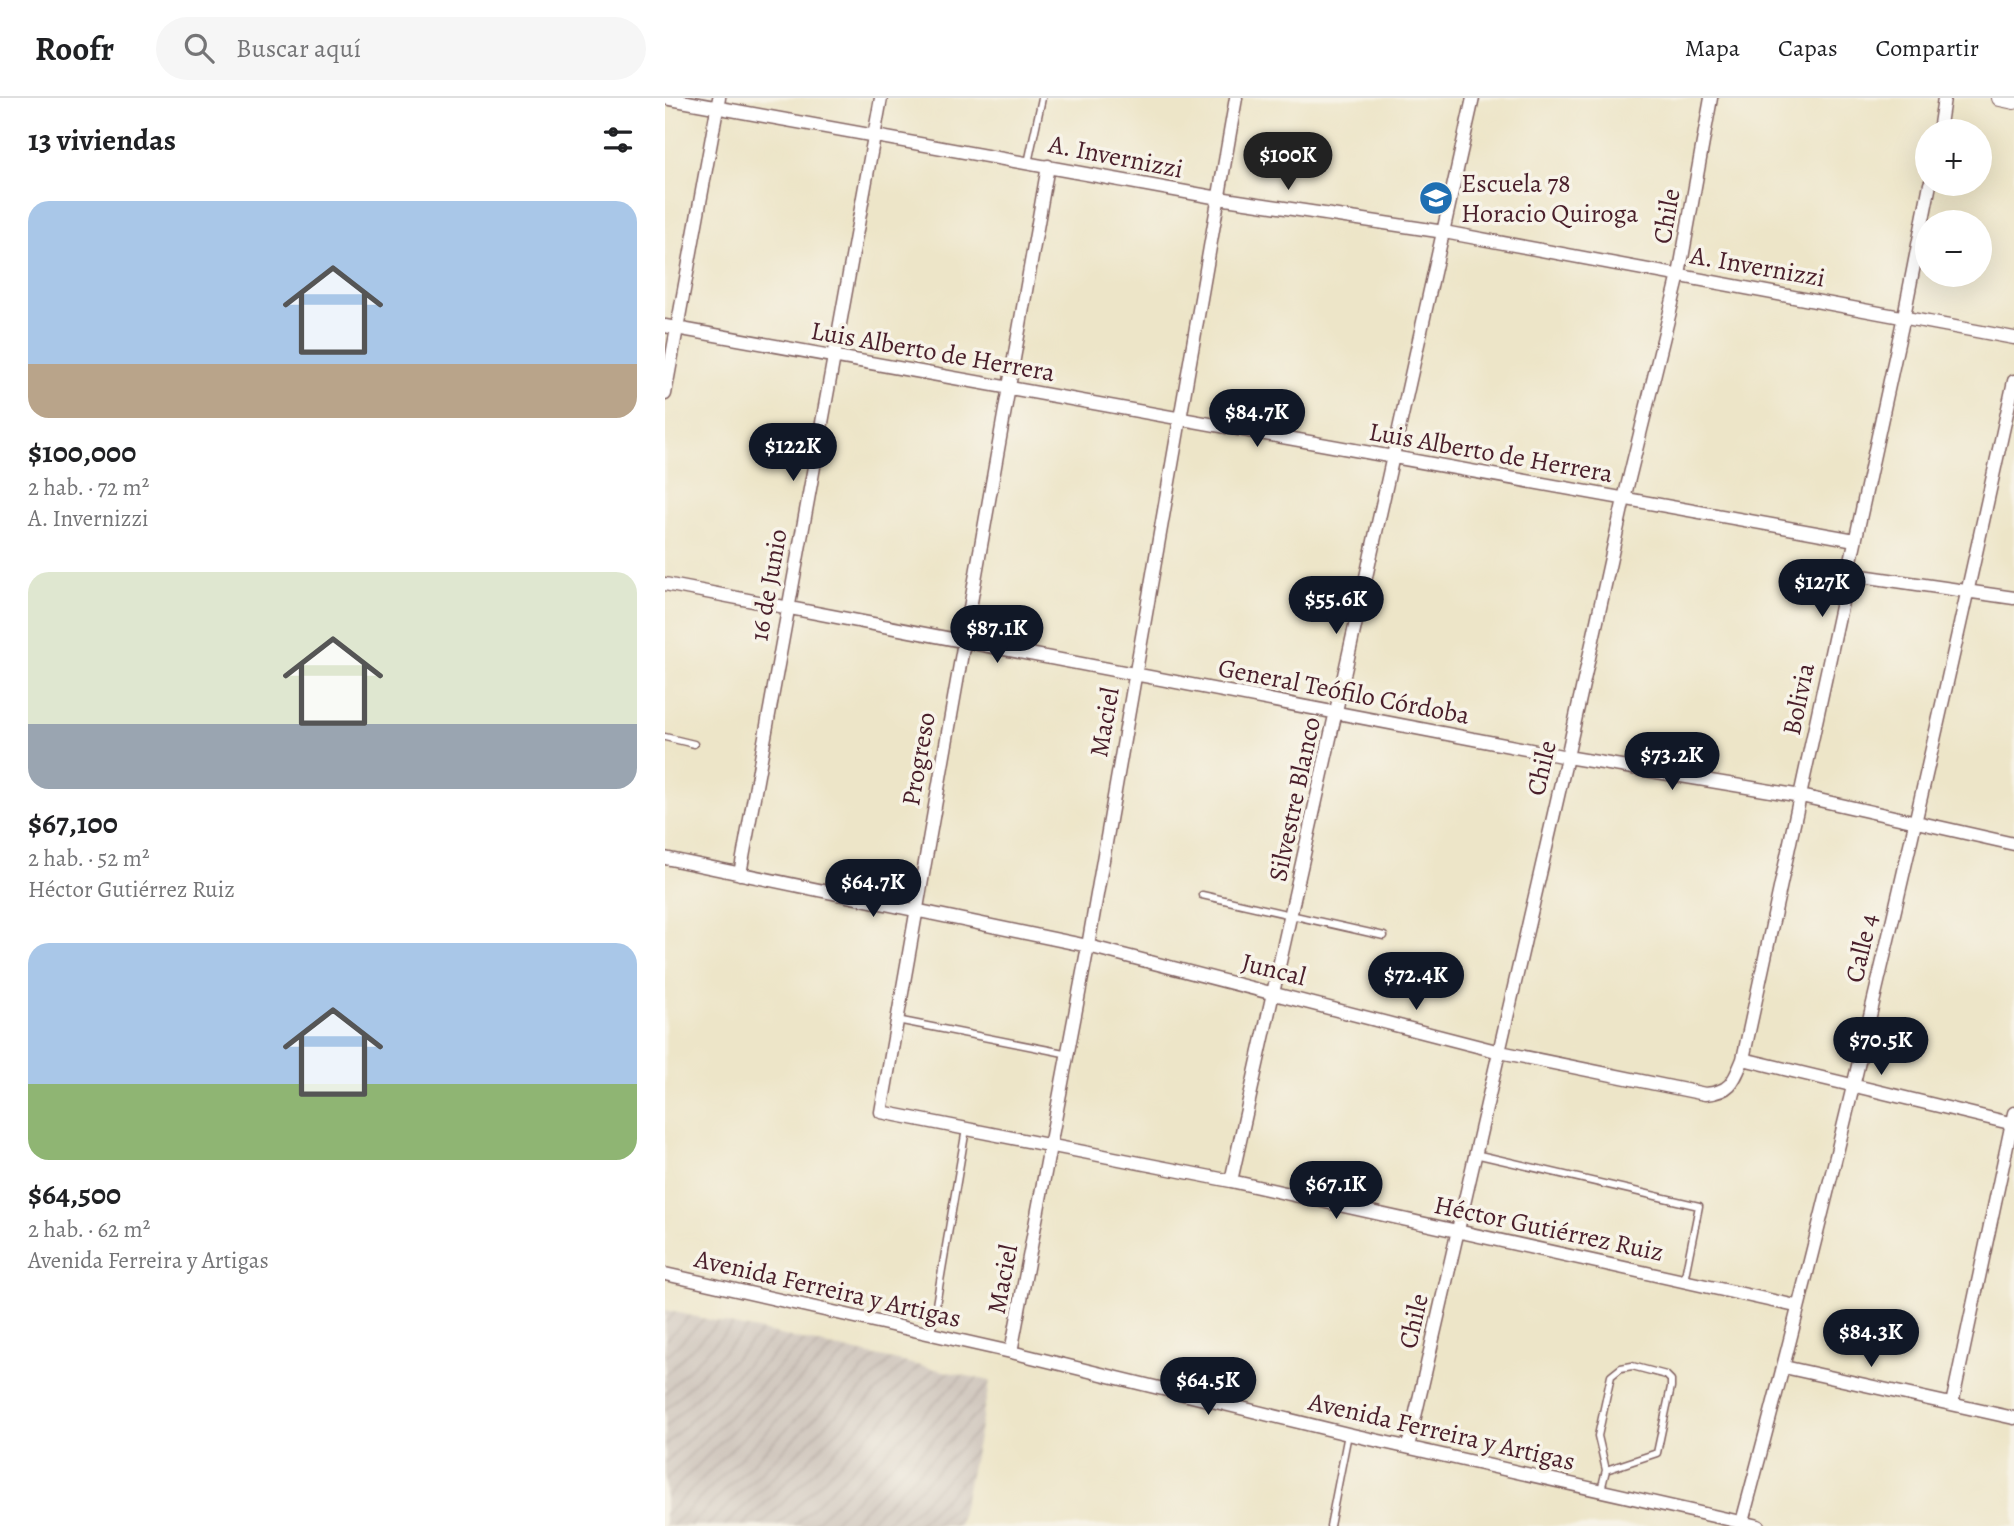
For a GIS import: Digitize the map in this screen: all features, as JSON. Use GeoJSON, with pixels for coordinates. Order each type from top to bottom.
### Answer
{"type":"FeatureCollection","features":[{"type":"Feature","properties":{"kind":"street","name":"A. Invernizzi"},"geometry":{"type":"LineString","coordinates":[[666,98],[718,103],[1219,198],[1444,232],[2014,338]]}},
{"type":"Feature","properties":{"kind":"street","name":"16 de Junio"},"geometry":{"type":"LineString","coordinates":[[740,874],[881,98]]}},
{"type":"Feature","properties":{"kind":"street","name":"Maciel"},"geometry":{"type":"LineString","coordinates":[[1011,1352],[1069,1054],[1236,98]]}},
{"type":"Feature","properties":{"kind":"street","name":"Silvestre Blanco"},"geometry":{"type":"LineString","coordinates":[[1231,1181],[1473,98]]}},
{"type":"Feature","properties":{"kind":"street","name":"Chile"},"geometry":{"type":"LineString","coordinates":[[1408,1447],[1567,757],[1623,499],[1679,275],[1711,98]]}},
{"type":"Feature","properties":{"kind":"street"},"geometry":{"type":"LineString","coordinates":[[1941,119],[1944,98]]}},
{"type":"Feature","properties":{"kind":"street"},"geometry":{"type":"LineString","coordinates":[[2000,98],[2014,101]]}},
{"type":"Feature","properties":{"kind":"street"},"geometry":{"type":"LineString","coordinates":[[665,394],[671,327],[718,103]]}},
{"type":"Feature","properties":{"kind":"street","name":"Progreso"},"geometry":{"type":"LineString","coordinates":[[881,1112],[962,641],[1048,166]]}},
{"type":"Feature","properties":{"kind":"street","name":"Bolivia"},"geometry":{"type":"LineString","coordinates":[[1743,1059],[1905,316],[1928,196]]}},
{"type":"Feature","properties":{"kind":"street","name":"Luis Alberto de Herrera"},"geometry":{"type":"LineString","coordinates":[[671,327],[1855,540]]}},
{"type":"Feature","properties":{"kind":"street","name":"Calle 4"},"geometry":{"type":"LineString","coordinates":[[1742,1522],[1784,1367],[1796,1306],[1852,1087],[1968,591],[2014,381]]}},
{"type":"Feature","properties":{"kind":"street"},"geometry":{"type":"LineString","coordinates":[[1848,574],[2014,598]]}},
{"type":"Feature","properties":{"kind":"street","name":"General Teófilo Córdoba"},"geometry":{"type":"LineString","coordinates":[[665,584],[1567,757],[1801,796],[2014,844]]}},
{"type":"Feature","properties":{"kind":"street","name":"Juncal"},"geometry":{"type":"LineString","coordinates":[[665,858],[1088,946],[1500,1052],[1705,1094],[1721,1093],[1733,1085],[1743,1059]]}},
{"type":"Feature","properties":{"kind":"street"},"geometry":{"type":"LineString","coordinates":[[1743,1059],[1852,1087],[2013,1120],[1952,1404]]}},
{"type":"Feature","properties":{"kind":"street","name":"Héctor Gutiérrez Ruiz"},"geometry":{"type":"LineString","coordinates":[[881,1112],[1231,1181],[1796,1306]]}},
{"type":"Feature","properties":{"kind":"street","name":"Avenida Ferreira y Artigas"},"geometry":{"type":"LineString","coordinates":[[665,1274],[1011,1352],[1348,1434],[1758,1526]]}},
{"type":"Feature","properties":{"kind":"street"},"geometry":{"type":"LineString","coordinates":[[1784,1367],[2014,1418]]}},
{"type":"Feature","properties":{"kind":"lane"},"geometry":{"type":"LineString","coordinates":[[1028,163],[1042,98]]}},
{"type":"Feature","properties":{"kind":"lane"},"geometry":{"type":"LineString","coordinates":[[665,737],[694,744]]}},
{"type":"Feature","properties":{"kind":"lane"},"geometry":{"type":"LineString","coordinates":[[1202,895],[1384,936]]}},
{"type":"Feature","properties":{"kind":"lane"},"geometry":{"type":"LineString","coordinates":[[897,1020],[1069,1054]]}},
{"type":"Feature","properties":{"kind":"lane"},"geometry":{"type":"LineString","coordinates":[[931,1334],[965,1129]]}},
{"type":"Feature","properties":{"kind":"lane"},"geometry":{"type":"LineString","coordinates":[[1475,1154],[1699,1206],[1684,1281]]}},
{"type":"Feature","properties":{"kind":"lane"},"geometry":{"type":"LineString","coordinates":[[1601,1491],[1606,1471],[1598,1436],[1611,1376],[1621,1367],[1666,1375],[1671,1380],[1671,1387],[1657,1453],[1606,1471]]}},
{"type":"Feature","properties":{"kind":"lane"},"geometry":{"type":"LineString","coordinates":[[1330,1526],[1348,1434]]}},
{"type":"Feature","properties":{"kind":"shaded area"},"geometry":{"type":"Polygon","coordinates":[[[665,1310],[990,1381],[959,1526],[665,1526],[665,1310]]]}},
{"type":"Feature","properties":{"kind":"place","name":"Escuela 78 Horacio Quiroga"},"geometry":{"type":"Point","coordinates":[1436,198]}}]}
